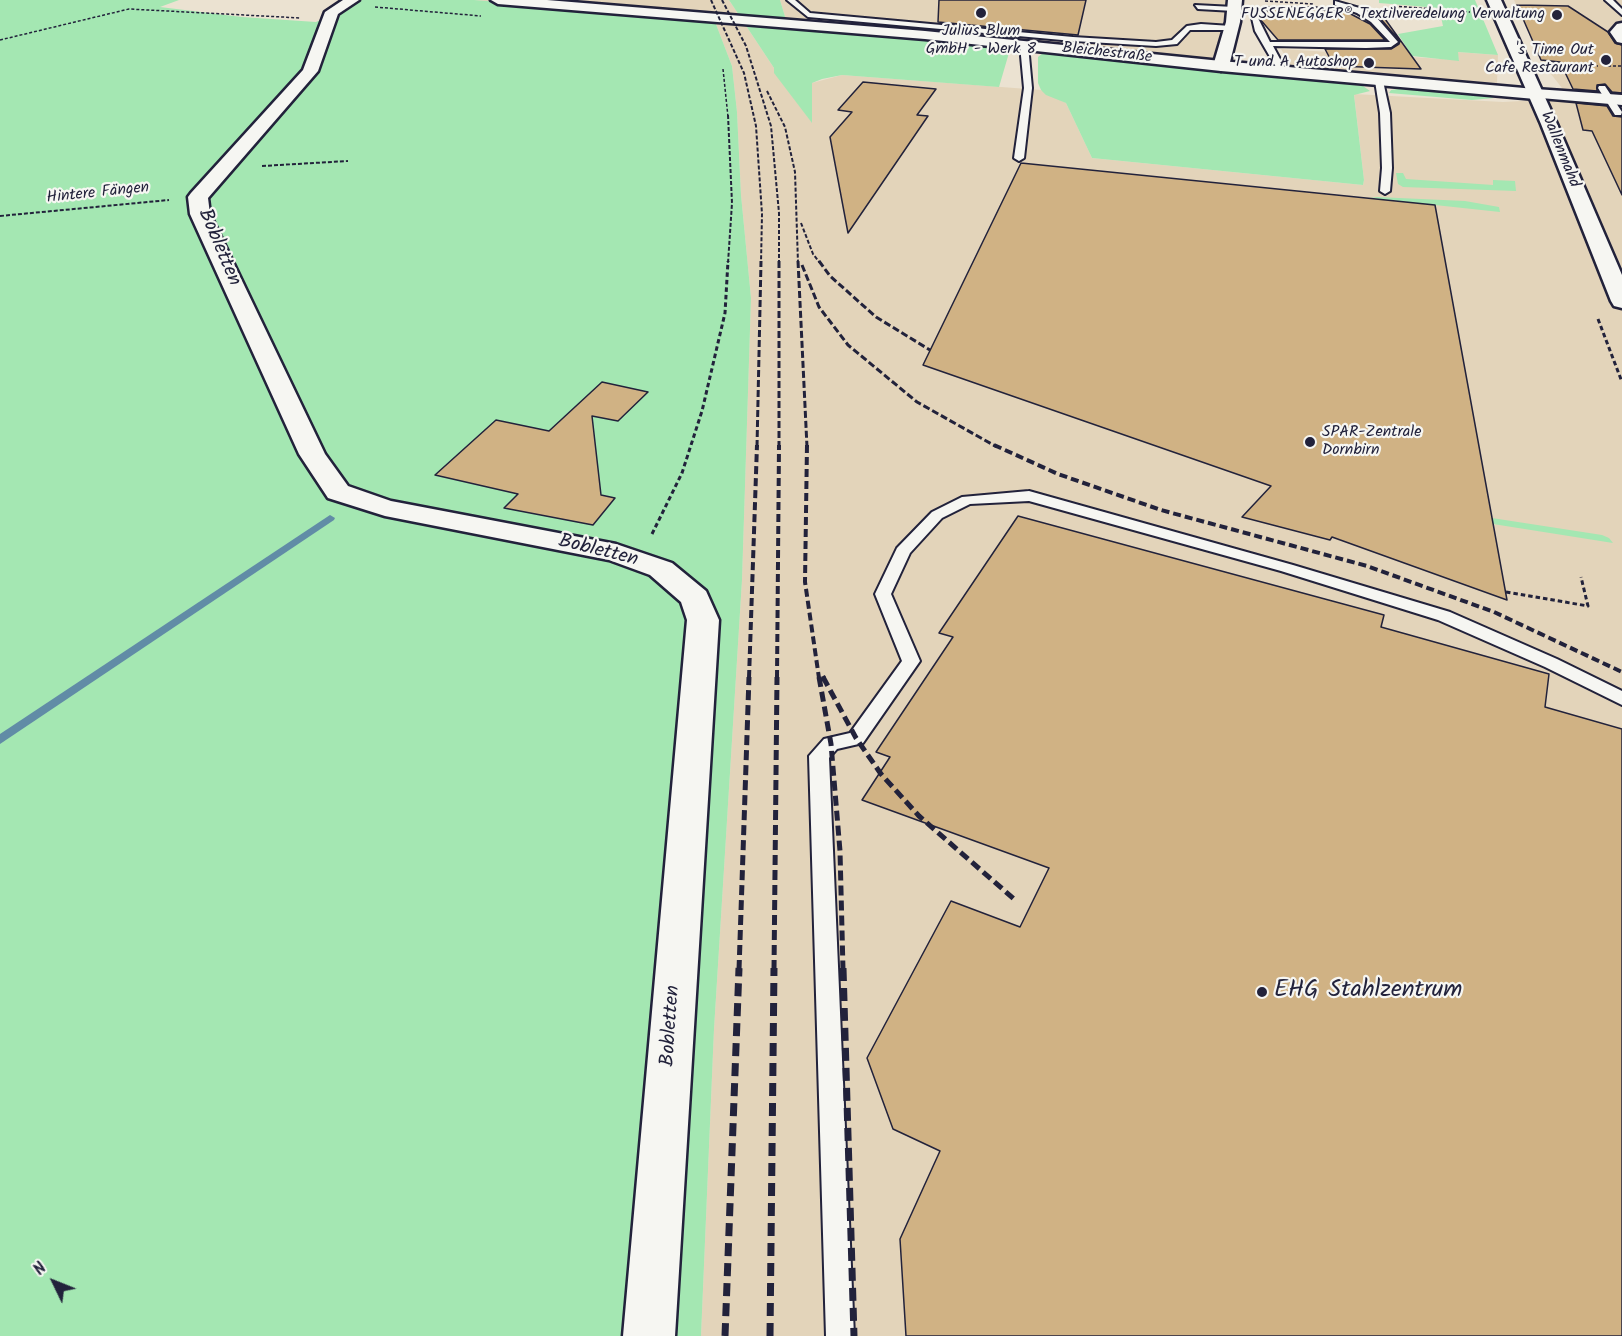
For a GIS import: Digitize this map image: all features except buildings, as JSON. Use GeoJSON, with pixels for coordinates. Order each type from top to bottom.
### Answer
{"type":"FeatureCollection","features":[{"type":"Feature","properties":{"kind":"street","name":"Bleichestraße"},"geometry":{"type":"LineString","coordinates":[[498,0],[783,22],[1283,72],[1613,100]]}},
{"type":"Feature","properties":{"kind":"street","name":"Wallenmahd"},"geometry":{"type":"LineString","coordinates":[[1494,0],[1620,292]]}},
{"type":"Feature","properties":{"kind":"street"},"geometry":{"type":"LineString","coordinates":[[1221,66],[1235,5]]}},
{"type":"Feature","properties":{"kind":"street","name":"Bobletten"},"geometry":{"type":"LineString","coordinates":[[341,8],[310,71],[198,197],[200,214],[312,454],[338,492],[385,508],[616,553],[661,570],[695,598],[703,620],[649,1336]]}},
{"type":"Feature","properties":{"kind":"street"},"geometry":{"type":"LineString","coordinates":[[1622,27],[1617,33],[1622,39]]}},
{"type":"Feature","properties":{"kind":"lane"},"geometry":{"type":"LineString","coordinates":[[791,0],[808,15],[1085,40],[1156,44],[1174,42],[1184,34],[1187,28],[1201,26],[1231,28]]}},
{"type":"Feature","properties":{"kind":"lane"},"geometry":{"type":"LineString","coordinates":[[1609,0],[1622,13]]}},
{"type":"Feature","properties":{"kind":"lane"},"geometry":{"type":"LineString","coordinates":[[1268,44],[1366,46],[1391,45],[1394,42],[1374,20],[1360,11],[1338,3]]}},
{"type":"Feature","properties":{"kind":"lane"},"geometry":{"type":"LineString","coordinates":[[1198,7],[1235,5]]}},
{"type":"Feature","properties":{"kind":"lane"},"geometry":{"type":"LineString","coordinates":[[1255,20],[1258,31],[1283,72]]}},
{"type":"Feature","properties":{"kind":"lane"},"geometry":{"type":"LineString","coordinates":[[1019,158],[1028,88],[1024,45]]}},
{"type":"Feature","properties":{"kind":"lane"},"geometry":{"type":"LineString","coordinates":[[1379,81],[1385,113],[1387,168],[1385,191]]}},
{"type":"Feature","properties":{"kind":"lane"},"geometry":{"type":"LineString","coordinates":[[840,1336],[819,756],[831,744],[856,738],[911,661],[883,594],[903,551],[937,515],[967,500],[1029,496],[1287,568],[1444,616],[1551,663],[1622,699]]}},
{"type":"Feature","properties":{"kind":"path"},"geometry":{"type":"LineString","coordinates":[[0,40],[129,9],[341,8],[480,16]]}},
{"type":"Feature","properties":{"kind":"path"},"geometry":{"type":"LineString","coordinates":[[1549,63],[1622,66]]}},
{"type":"Feature","properties":{"kind":"path"},"geometry":{"type":"LineString","coordinates":[[636,561],[661,521],[682,473],[702,411],[725,313],[732,203],[727,95],[723,69]]}},
{"type":"Feature","properties":{"kind":"path"},"geometry":{"type":"LineString","coordinates":[[223,169],[348,161]]}},
{"type":"Feature","properties":{"kind":"path","name":"Hintere Fängen"},"geometry":{"type":"LineString","coordinates":[[0,216],[198,197]]}},
{"type":"Feature","properties":{"kind":"path"},"geometry":{"type":"LineString","coordinates":[[1506,592],[1588,606],[1581,577]]}},
{"type":"Feature","properties":{"kind":"shaded area"},"geometry":{"type":"Polygon","coordinates":[[[474,0],[729,0],[774,68],[775,73],[812,122],[812,83],[842,75],[1041,90],[1066,103],[1092,158],[1363,185],[1354,94],[1503,102],[1557,99],[1562,88],[1543,64],[1514,0],[1622,0],[1622,1336],[701,1336],[714,1029],[742,580],[751,298],[732,66],[714,19],[474,0]]]}},
{"type":"Feature","properties":{"kind":"shaded area"},"geometry":{"type":"Polygon","coordinates":[[[780,0],[1242,0],[1230,63],[787,23],[780,0]]]}},
{"type":"Feature","properties":{"kind":"shaded area"},"geometry":{"type":"Polygon","coordinates":[[[1281,49],[1459,60],[1457,52],[1498,55],[1497,83],[1292,68],[1281,49]]]}},
{"type":"Feature","properties":{"kind":"green space"},"geometry":{"type":"Polygon","coordinates":[[[0,0],[179,0],[160,7],[242,17],[316,22],[362,0],[474,0],[714,19],[732,66],[751,298],[742,580],[714,1029],[701,1336],[0,1336],[0,0]]]}},
{"type":"Feature","properties":{"kind":"green space"},"geometry":{"type":"Polygon","coordinates":[[[729,0],[780,0],[787,23],[1011,46],[999,87],[842,75],[822,79],[812,83],[812,123],[774,73],[774,68],[729,0]]]}},
{"type":"Feature","properties":{"kind":"green space"},"geometry":{"type":"Polygon","coordinates":[[[1379,0],[1475,0],[1498,55],[1458,52],[1459,61],[1412,56],[1398,34],[1443,26],[1439,8],[1379,3],[1379,0]]]}},
{"type":"Feature","properties":{"kind":"green space"},"geometry":{"type":"Polygon","coordinates":[[[1055,52],[1363,86],[1370,91],[1354,95],[1363,185],[1092,158],[1066,103],[1046,95],[1038,83],[1038,57],[1043,53],[1055,52]]]}},
{"type":"Feature","properties":{"kind":"green space"},"geometry":{"type":"Polygon","coordinates":[[[1405,88],[1488,95],[1494,98],[1472,100],[1389,93],[1391,90],[1405,88]]]}},
{"type":"Feature","properties":{"kind":"green space"},"geometry":{"type":"Polygon","coordinates":[[[1396,173],[1403,173],[1406,179],[1493,185],[1493,180],[1515,181],[1516,191],[1403,187],[1398,184],[1396,173]]]}},
{"type":"Feature","properties":{"kind":"green space"},"geometry":{"type":"Polygon","coordinates":[[[1370,198],[1465,201],[1499,207],[1500,212],[1370,198]]]}},
{"type":"Feature","properties":{"kind":"green space"},"geometry":{"type":"Polygon","coordinates":[[[1492,518],[1602,535],[1613,543],[1493,524],[1492,518]]]}},
{"type":"Feature","properties":{"kind":"waterway"},"geometry":{"type":"LineString","coordinates":[[0,740],[330,518]]}},
{"type":"Feature","properties":{"kind":"railway"},"geometry":{"type":"LineString","coordinates":[[711,0],[744,73],[756,126],[762,214],[761,263]]}},
{"type":"Feature","properties":{"kind":"railway"},"geometry":{"type":"LineString","coordinates":[[722,0],[746,46],[771,126],[779,213],[779,445]]}},
{"type":"Feature","properties":{"kind":"railway"},"geometry":{"type":"LineString","coordinates":[[767,91],[785,127],[795,172],[798,263]]}},
{"type":"Feature","properties":{"kind":"railway"},"geometry":{"type":"LineString","coordinates":[[801,223],[813,254],[820,263]]}},
{"type":"Feature","properties":{"kind":"railway"},"geometry":{"type":"LineString","coordinates":[[757,447],[761,261]]}},
{"type":"Feature","properties":{"kind":"railway"},"geometry":{"type":"LineString","coordinates":[[798,261],[807,447]]}},
{"type":"Feature","properties":{"kind":"railway"},"geometry":{"type":"LineString","coordinates":[[819,261],[830,276],[876,317],[930,350]]}},
{"type":"Feature","properties":{"kind":"railway"},"geometry":{"type":"LineString","coordinates":[[802,265],[819,307],[848,345],[917,402],[997,447]]}},
{"type":"Feature","properties":{"kind":"railway"},"geometry":{"type":"LineString","coordinates":[[749,678],[757,445]]}},
{"type":"Feature","properties":{"kind":"railway"},"geometry":{"type":"LineString","coordinates":[[777,678],[779,445]]}},
{"type":"Feature","properties":{"kind":"railway"},"geometry":{"type":"LineString","coordinates":[[994,445],[1058,474],[1161,510],[1367,566],[1494,612],[1622,672]]}},
{"type":"Feature","properties":{"kind":"railway"},"geometry":{"type":"LineString","coordinates":[[807,447],[805,582],[819,678]]}},
{"type":"Feature","properties":{"kind":"railway"},"geometry":{"type":"LineString","coordinates":[[739,970],[749,677]]}},
{"type":"Feature","properties":{"kind":"railway"},"geometry":{"type":"LineString","coordinates":[[774,970],[777,677]]}},
{"type":"Feature","properties":{"kind":"railway"},"geometry":{"type":"LineString","coordinates":[[819,677],[831,744],[840,851],[843,970]]}},
{"type":"Feature","properties":{"kind":"railway"},"geometry":{"type":"LineString","coordinates":[[823,677],[856,738],[881,774],[919,816],[1014,899]]}},
{"type":"Feature","properties":{"kind":"railway"},"geometry":{"type":"LineString","coordinates":[[725,1336],[739,968]]}},
{"type":"Feature","properties":{"kind":"railway"},"geometry":{"type":"LineString","coordinates":[[770,1336],[774,968]]}},
{"type":"Feature","properties":{"kind":"railway"},"geometry":{"type":"LineString","coordinates":[[843,968],[854,1336]]}},
{"type":"Feature","properties":{"kind":"place","name":"Julius Blum GmbH - Werk 8"},"geometry":{"type":"Point","coordinates":[981,13]}},
{"type":"Feature","properties":{"kind":"place","name":"FUSSENEGGER® Textilveredelung Verwaltung"},"geometry":{"type":"Point","coordinates":[1557,15]}},
{"type":"Feature","properties":{"kind":"place","name":"'s Time Out Cafe Restaurant"},"geometry":{"type":"Point","coordinates":[1606,60]}},
{"type":"Feature","properties":{"kind":"place","name":"T und A Autoshop"},"geometry":{"type":"Point","coordinates":[1369,63]}},
{"type":"Feature","properties":{"kind":"place","name":"SPAR-Zentrale Dornbirn"},"geometry":{"type":"Point","coordinates":[1310,442]}},
{"type":"Feature","properties":{"kind":"place","name":"EHG Stahlzentrum"},"geometry":{"type":"Point","coordinates":[1262,992]}}]}
